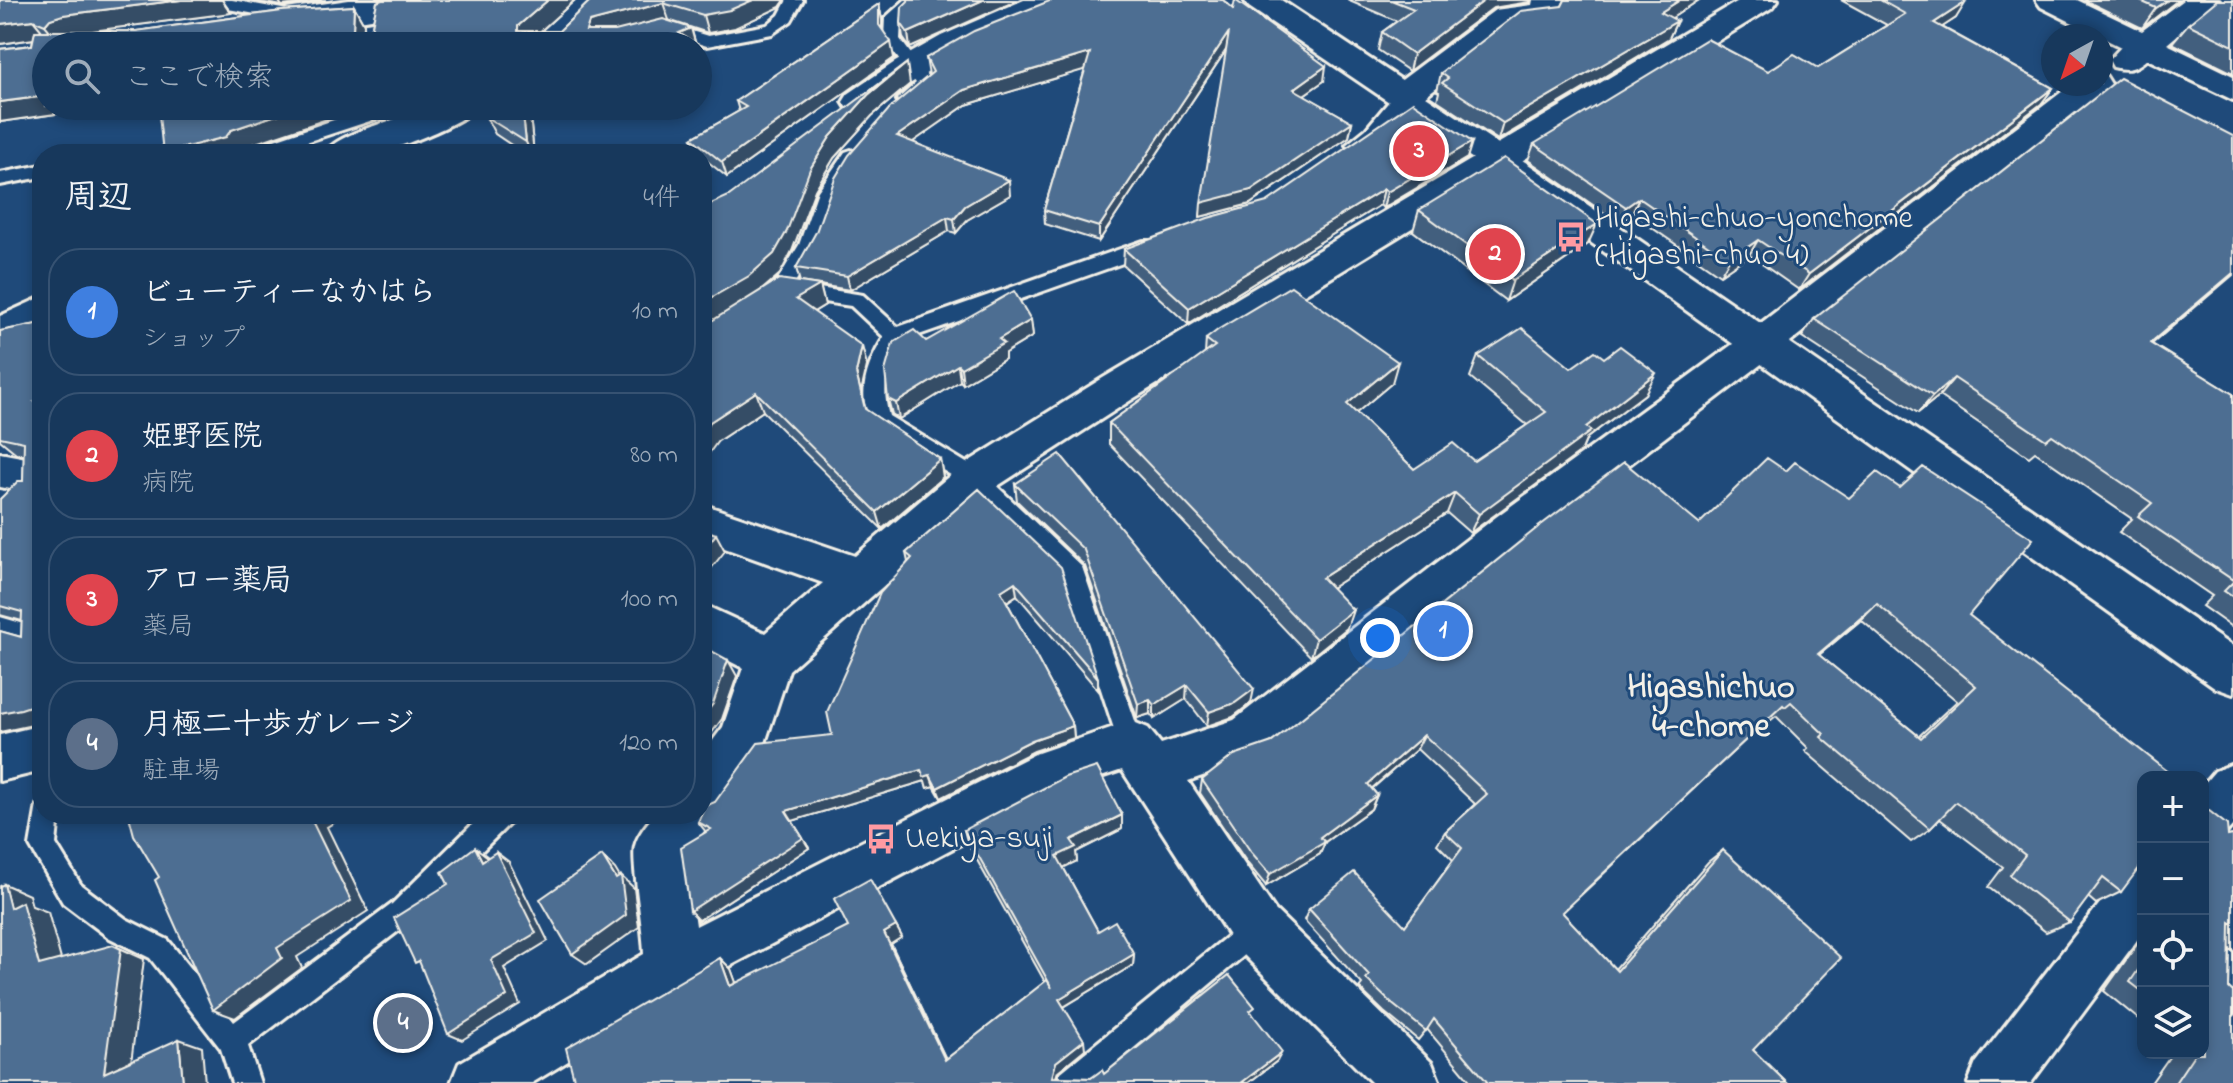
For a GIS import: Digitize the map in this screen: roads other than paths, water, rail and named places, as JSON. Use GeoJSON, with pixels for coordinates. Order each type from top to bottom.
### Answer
{"type":"FeatureCollection","features":[{"type":"Feature","properties":{"kind":"street"},"geometry":{"type":"LineString","coordinates":[[851,129],[911,65],[969,33],[1053,0]]}},
{"type":"Feature","properties":{"kind":"street"},"geometry":{"type":"LineString","coordinates":[[1260,0],[1497,159],[2233,673]]}},
{"type":"Feature","properties":{"kind":"street"},"geometry":{"type":"LineString","coordinates":[[1403,96],[1506,17],[1545,13],[1549,0]]}},
{"type":"Feature","properties":{"kind":"street"},"geometry":{"type":"LineString","coordinates":[[712,781],[744,739],[769,658],[975,479],[1117,389],[1762,0]]}},
{"type":"Feature","properties":{"kind":"street"},"geometry":{"type":"LineString","coordinates":[[2052,0],[2233,89]]}},
{"type":"Feature","properties":{"kind":"street"},"geometry":{"type":"LineString","coordinates":[[2113,70],[2203,0]]}},
{"type":"Feature","properties":{"kind":"street"},"geometry":{"type":"LineString","coordinates":[[195,31],[349,10],[384,11]]}},
{"type":"Feature","properties":{"kind":"street"},"geometry":{"type":"LineString","coordinates":[[479,1083],[671,968],[1052,770],[1249,738],[1511,530],[1762,343],[2079,96]]}},
{"type":"Feature","properties":{"kind":"street"},"geometry":{"type":"LineString","coordinates":[[360,144],[436,120]]}},
{"type":"Feature","properties":{"kind":"street"},"geometry":{"type":"LineString","coordinates":[[0,333],[32,316]]}},
{"type":"Feature","properties":{"kind":"street"},"geometry":{"type":"LineString","coordinates":[[712,525],[860,577]]}},
{"type":"Feature","properties":{"kind":"street"},"geometry":{"type":"LineString","coordinates":[[712,629],[769,658]]}},
{"type":"Feature","properties":{"kind":"street"},"geometry":{"type":"LineString","coordinates":[[0,758],[32,750]]}},
{"type":"Feature","properties":{"kind":"street"},"geometry":{"type":"LineString","coordinates":[[1142,757],[1256,929],[1412,1083]]}},
{"type":"Feature","properties":{"kind":"street"},"geometry":{"type":"LineString","coordinates":[[2209,815],[2233,788]]}},
{"type":"Feature","properties":{"kind":"street"},"geometry":{"type":"LineString","coordinates":[[671,968],[670,926],[659,849],[678,824]]}},
{"type":"Feature","properties":{"kind":"street"},"geometry":{"type":"LineString","coordinates":[[1996,1083],[2137,905]]}},
{"type":"Feature","properties":{"kind":"street"},"geometry":{"type":"LineString","coordinates":[[2209,968],[2233,987]]}},
{"type":"Feature","properties":{"kind":"lane"},"geometry":{"type":"LineString","coordinates":[[206,0],[293,16]]}},
{"type":"Feature","properties":{"kind":"lane"},"geometry":{"type":"LineString","coordinates":[[712,40],[772,29],[785,18],[795,0]]}},
{"type":"Feature","properties":{"kind":"lane"},"geometry":{"type":"LineString","coordinates":[[895,108],[925,84],[892,39],[893,18],[915,0]]}},
{"type":"Feature","properties":{"kind":"lane"},"geometry":{"type":"LineString","coordinates":[[650,32],[670,28],[681,32]]}},
{"type":"Feature","properties":{"kind":"lane"},"geometry":{"type":"LineString","coordinates":[[1334,160],[1372,133],[1403,96]]}},
{"type":"Feature","properties":{"kind":"lane"},"geometry":{"type":"LineString","coordinates":[[279,144],[347,120]]}},
{"type":"Feature","properties":{"kind":"lane"},"geometry":{"type":"LineString","coordinates":[[340,144],[362,131],[371,120]]}},
{"type":"Feature","properties":{"kind":"lane"},"geometry":{"type":"LineString","coordinates":[[760,303],[782,289],[808,245],[851,129]]}},
{"type":"Feature","properties":{"kind":"lane"},"geometry":{"type":"LineString","coordinates":[[0,179],[32,173]]}},
{"type":"Feature","properties":{"kind":"lane"},"geometry":{"type":"LineString","coordinates":[[1142,757],[1074,574],[975,479],[880,421],[872,395],[876,365],[895,336],[1172,238]]}},
{"type":"Feature","properties":{"kind":"lane"},"geometry":{"type":"LineString","coordinates":[[782,289],[856,300],[895,336]]}},
{"type":"Feature","properties":{"kind":"lane"},"geometry":{"type":"LineString","coordinates":[[0,627],[32,636]]}},
{"type":"Feature","properties":{"kind":"lane"},"geometry":{"type":"LineString","coordinates":[[45,824],[43,846],[72,894],[117,928],[159,949],[232,1041],[246,1083]]}},
{"type":"Feature","properties":{"kind":"lane"},"geometry":{"type":"LineString","coordinates":[[232,1041],[401,913],[491,824]]}},
{"type":"Feature","properties":{"kind":"lane"},"geometry":{"type":"LineString","coordinates":[[1070,1083],[1256,929]]}},
{"type":"Feature","properties":{"kind":"place","name":"アロー薬局"},"geometry":{"type":"Point","coordinates":[1419,151]}},
{"type":"Feature","properties":{"kind":"place","name":"Higashi-chuo-yonchome (Higashi-chuo 4)"},"geometry":{"type":"Point","coordinates":[1571,237]}},
{"type":"Feature","properties":{"kind":"place","name":"姫野医院"},"geometry":{"type":"Point","coordinates":[1495,254]}},
{"type":"Feature","properties":{"kind":"place","name":"ビューティーなかはら"},"geometry":{"type":"Point","coordinates":[1443,631]}},
{"type":"Feature","properties":{"kind":"place","name":"Uekiya-suji"},"geometry":{"type":"Point","coordinates":[881,839]}},
{"type":"Feature","properties":{"kind":"place","name":"月極二十歩ガレージ"},"geometry":{"type":"Point","coordinates":[403,1023]}},
{"type":"Feature","properties":{"kind":"district","name":"Higashichuo 4-chome"},"geometry":{"type":"Point","coordinates":[1711,708]}}]}
